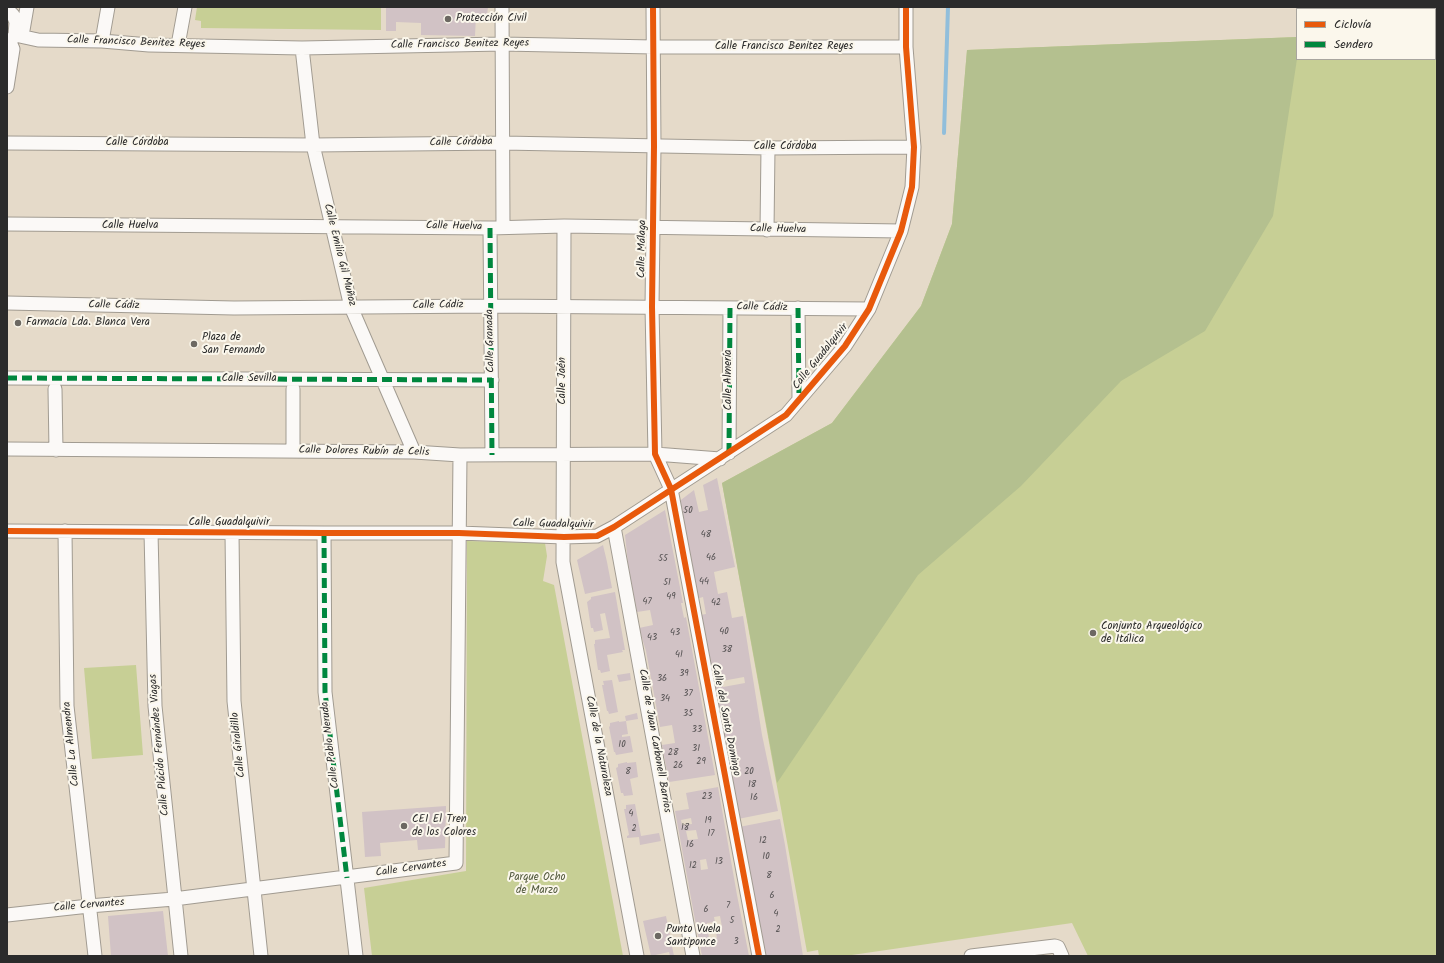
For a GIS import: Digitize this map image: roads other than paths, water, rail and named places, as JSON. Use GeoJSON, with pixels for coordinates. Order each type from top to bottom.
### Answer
{"type":"FeatureCollection","features":[{"type":"Feature","properties":{"kind":"street"},"geometry":{"type":"LineString","coordinates":[[13,40],[27,7]]}},
{"type":"Feature","properties":{"kind":"street"},"geometry":{"type":"LineString","coordinates":[[102,41],[108,7]]}},
{"type":"Feature","properties":{"kind":"street"},"geometry":{"type":"LineString","coordinates":[[178,45],[186,7]]}},
{"type":"Feature","properties":{"kind":"street","name":"Calle Granada"},"geometry":{"type":"LineString","coordinates":[[492,455],[490,306],[503,142],[502,7]]}},
{"type":"Feature","properties":{"kind":"street","name":"Calle Málaga"},"geometry":{"type":"LineString","coordinates":[[653,7],[654,229],[652,307],[655,454],[671,489]]}},
{"type":"Feature","properties":{"kind":"street","name":"Calle Guadalquivir"},"geometry":{"type":"LineString","coordinates":[[7,531],[459,533],[597,536],[614,527],[786,415],[845,346],[869,309],[901,231],[912,187],[914,147],[906,47],[906,7]]}},
{"type":"Feature","properties":{"kind":"street"},"geometry":{"type":"LineString","coordinates":[[7,9],[14,15],[16,22],[7,87]]}},
{"type":"Feature","properties":{"kind":"street","name":"Calle Francisco Benitez Reyes"},"geometry":{"type":"LineString","coordinates":[[13,40],[102,41],[149,45],[302,48],[502,44],[654,47],[906,47]]}},
{"type":"Feature","properties":{"kind":"street","name":"Calle Emilio Gil Muñoz"},"geometry":{"type":"LineString","coordinates":[[302,48],[313,145],[351,307],[414,452]]}},
{"type":"Feature","properties":{"kind":"street","name":"Calle Córdoba"},"geometry":{"type":"LineString","coordinates":[[7,143],[313,145],[503,142],[768,148],[914,147]]}},
{"type":"Feature","properties":{"kind":"street"},"geometry":{"type":"LineString","coordinates":[[767,230],[768,148]]}},
{"type":"Feature","properties":{"kind":"street","name":"Calle Huelva"},"geometry":{"type":"LineString","coordinates":[[7,224],[496,227],[564,226],[654,229],[901,231]]}},
{"type":"Feature","properties":{"kind":"street","name":"Calle Jaén"},"geometry":{"type":"LineString","coordinates":[[564,226],[564,536]]}},
{"type":"Feature","properties":{"kind":"street","name":"Calle Cádiz"},"geometry":{"type":"LineString","coordinates":[[7,304],[234,308],[490,306],[869,309]]}},
{"type":"Feature","properties":{"kind":"street","name":"Calle Almería"},"geometry":{"type":"LineString","coordinates":[[725,456],[730,308]]}},
{"type":"Feature","properties":{"kind":"street"},"geometry":{"type":"LineString","coordinates":[[798,308],[799,399]]}},
{"type":"Feature","properties":{"kind":"street","name":"Calle Sevilla"},"geometry":{"type":"LineString","coordinates":[[7,378],[492,380]]}},
{"type":"Feature","properties":{"kind":"street"},"geometry":{"type":"LineString","coordinates":[[55,389],[56,450]]}},
{"type":"Feature","properties":{"kind":"street"},"geometry":{"type":"LineString","coordinates":[[293,389],[293,451]]}},
{"type":"Feature","properties":{"kind":"street","name":"Calle Dolores Rubín de Celis"},"geometry":{"type":"LineString","coordinates":[[7,450],[414,452],[460,455],[655,454],[725,456]]}},
{"type":"Feature","properties":{"kind":"street","name":"Calle Cervantes"},"geometry":{"type":"LineString","coordinates":[[7,915],[253,890],[456,863],[460,455]]}},
{"type":"Feature","properties":{"kind":"street","name":"Calle del Santo Domingo"},"geometry":{"type":"LineString","coordinates":[[671,489],[758,956]]}},
{"type":"Feature","properties":{"kind":"street","name":"Calle de Juan Carbonell Barrios"},"geometry":{"type":"LineString","coordinates":[[614,527],[693,956]]}},
{"type":"Feature","properties":{"kind":"street","name":"Calle La Almendra"},"geometry":{"type":"LineString","coordinates":[[65,531],[68,706],[95,956]]}},
{"type":"Feature","properties":{"kind":"street","name":"Calle Plácido Fernández Viagas"},"geometry":{"type":"LineString","coordinates":[[151,532],[155,706],[181,956]]}},
{"type":"Feature","properties":{"kind":"street","name":"Calle Giraldillo"},"geometry":{"type":"LineString","coordinates":[[232,533],[234,701],[261,956]]}},
{"type":"Feature","properties":{"kind":"street","name":"Calle Pablo Neruda"},"geometry":{"type":"LineString","coordinates":[[324,533],[324,692],[356,956]]}},
{"type":"Feature","properties":{"kind":"street","name":"Calle de la Naturaleza"},"geometry":{"type":"LineString","coordinates":[[564,536],[563,562],[637,956]]}},
{"type":"Feature","properties":{"kind":"street"},"geometry":{"type":"LineString","coordinates":[[971,956],[1059,951]]}},
{"type":"Feature","properties":{"kind":"waterway"},"geometry":{"type":"LineString","coordinates":[[944,133],[948,7]]}},
{"type":"Feature","properties":{"kind":"place","name":"Protección Civil"},"geometry":{"type":"Point","coordinates":[448,19]}},
{"type":"Feature","properties":{"kind":"place","name":"Farmacia Lda. Blanca Vera"},"geometry":{"type":"Point","coordinates":[18,323]}},
{"type":"Feature","properties":{"kind":"place","name":"Plaza de San Fernando"},"geometry":{"type":"Point","coordinates":[194,344]}},
{"type":"Feature","properties":{"kind":"place","name":"Conjunto Arqueológico de Itálica"},"geometry":{"type":"Point","coordinates":[1093,633]}},
{"type":"Feature","properties":{"kind":"place","name":"CEI El Tren de los Colores"},"geometry":{"type":"Point","coordinates":[404,826]}},
{"type":"Feature","properties":{"kind":"place","name":"Punto Vuela Santiponce"},"geometry":{"type":"Point","coordinates":[658,936]}},
{"type":"Feature","properties":{"kind":"park label","name":"Parque Ocho de Marzo"},"geometry":{"type":"Point","coordinates":[537,884]}}]}
